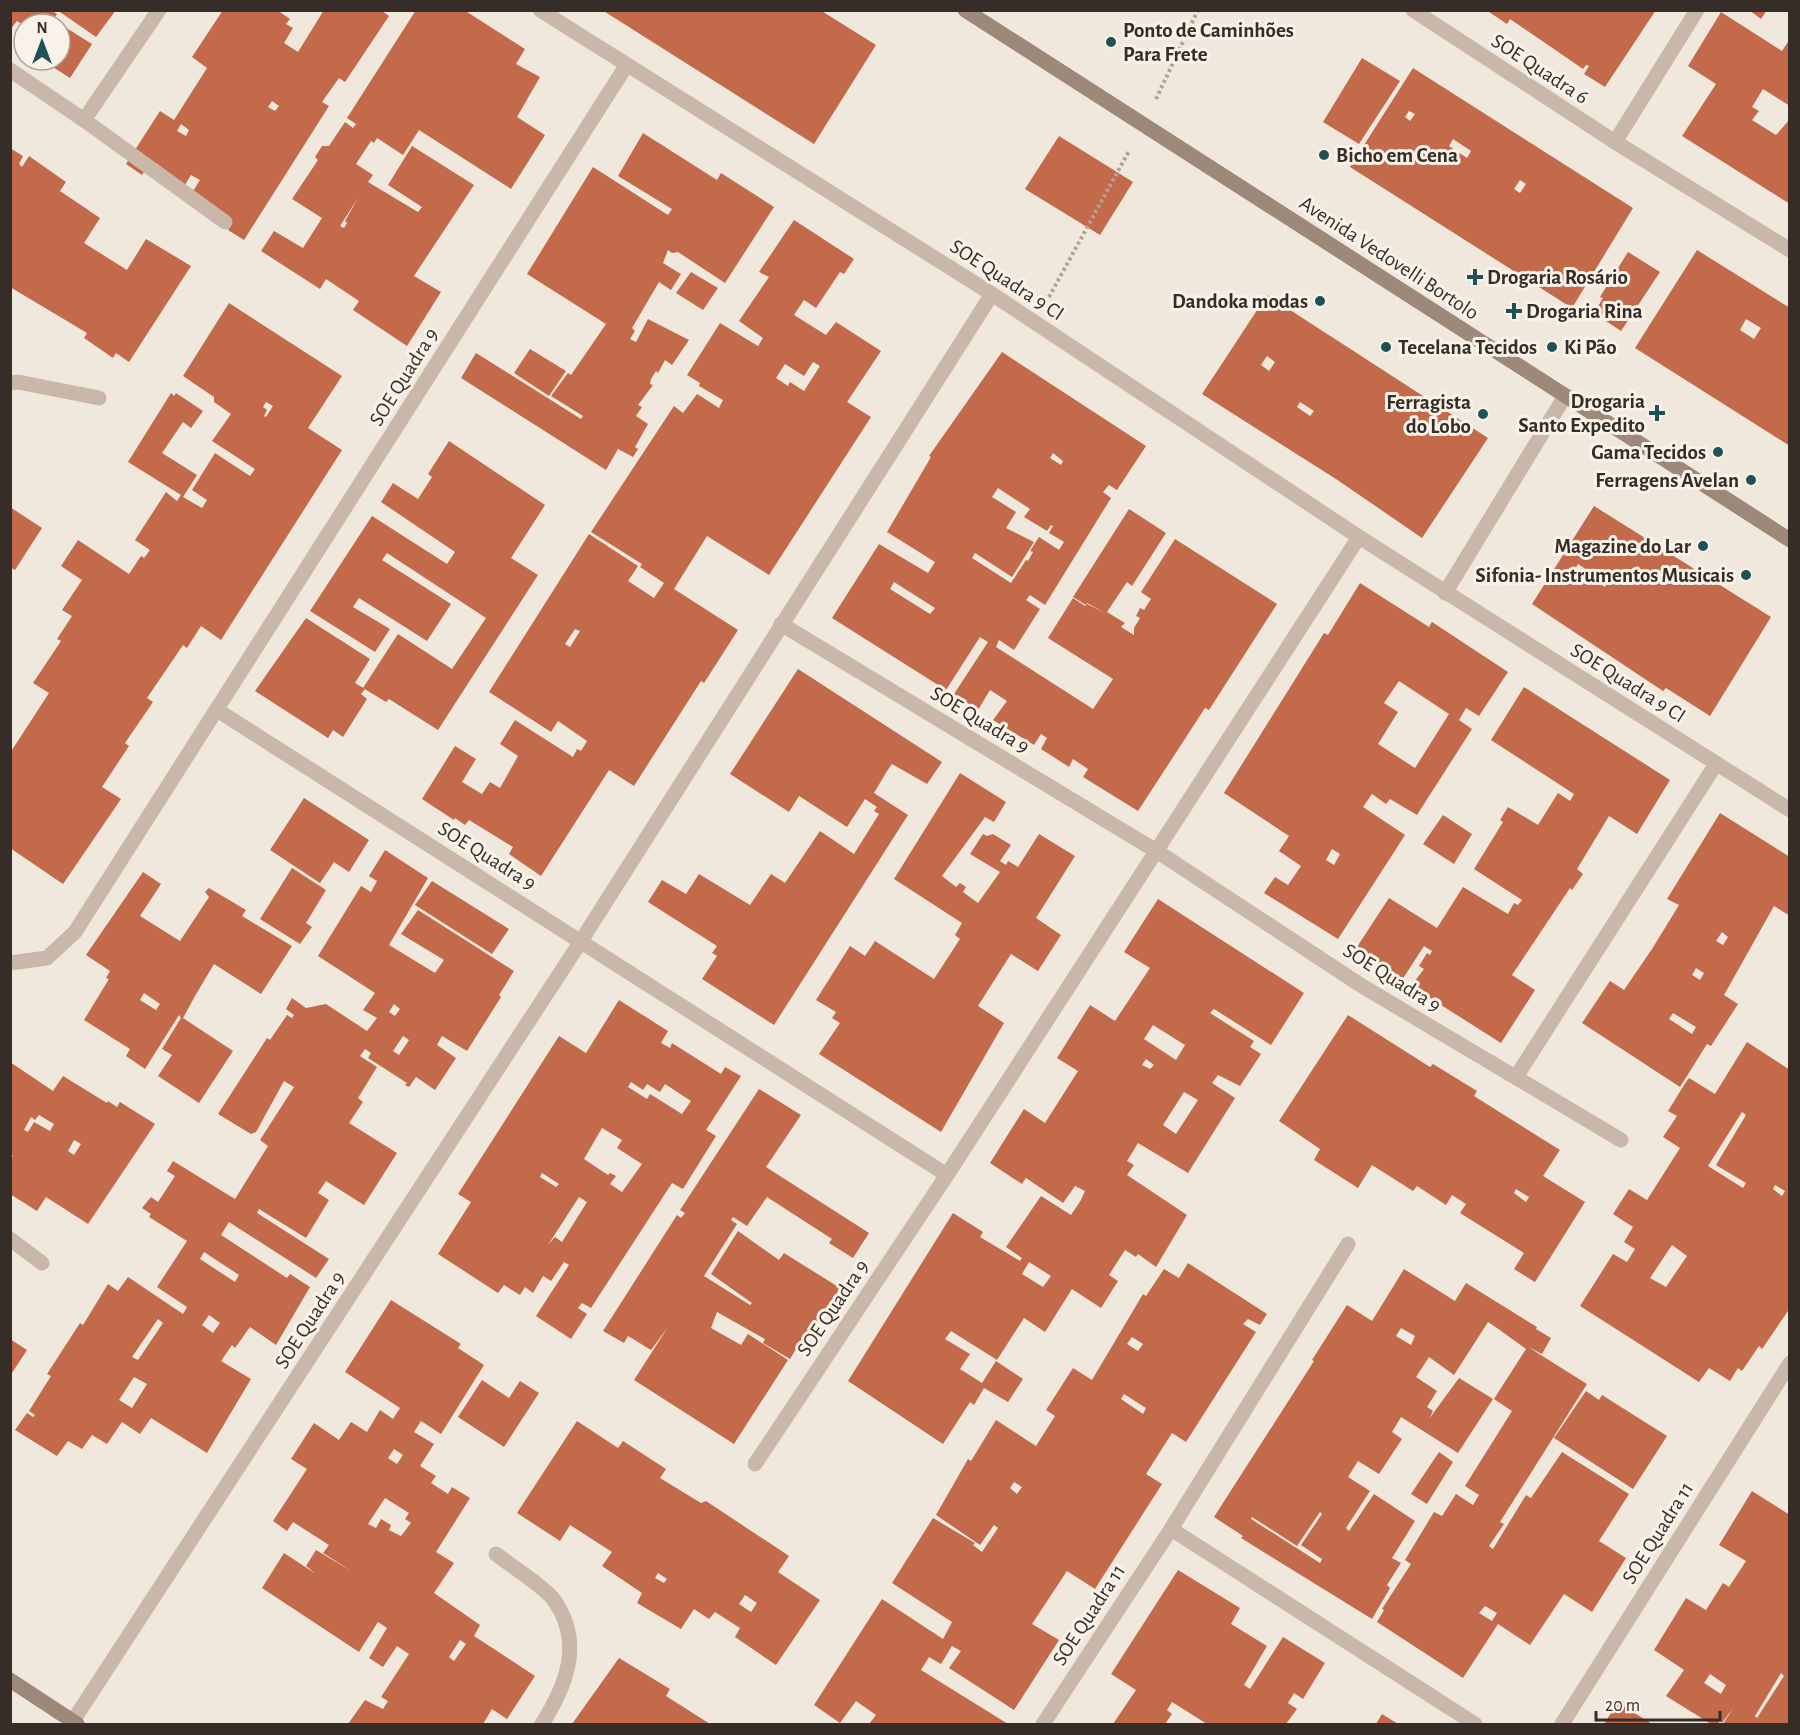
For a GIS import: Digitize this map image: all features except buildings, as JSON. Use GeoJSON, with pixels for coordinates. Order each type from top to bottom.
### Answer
{"type":"FeatureCollection","features":[{"type":"Feature","properties":{"kind":"street"},"geometry":{"type":"LineString","coordinates":[[84,120],[159,10]]}},
{"type":"Feature","properties":{"kind":"street","name":"SOE Quadra 9 CI"},"geometry":{"type":"LineString","coordinates":[[540,10],[992,294],[1445,593],[1790,810]]}},
{"type":"Feature","properties":{"kind":"street","name":"Avenida Vedovelli Bortolo"},"geometry":{"type":"LineString","coordinates":[[965,10],[1790,540]]}},
{"type":"Feature","properties":{"kind":"street","name":"SOE Quadra 6"},"geometry":{"type":"LineString","coordinates":[[1413,10],[1615,142],[1790,250]]}},
{"type":"Feature","properties":{"kind":"street"},"geometry":{"type":"LineString","coordinates":[[1615,142],[1697,10]]}},
{"type":"Feature","properties":{"kind":"street","name":"SOE Quadra 9"},"geometry":{"type":"LineString","coordinates":[[10,963],[47,958],[75,932],[626,66]]}},
{"type":"Feature","properties":{"kind":"street"},"geometry":{"type":"LineString","coordinates":[[10,70],[84,120],[225,222]]}},
{"type":"Feature","properties":{"kind":"street","name":"SOE Quadra 9"},"geometry":{"type":"LineString","coordinates":[[74,1724],[581,941],[992,294]]}},
{"type":"Feature","properties":{"kind":"street"},"geometry":{"type":"LineString","coordinates":[[10,383],[18,382],[99,398]]}},
{"type":"Feature","properties":{"kind":"street"},"geometry":{"type":"LineString","coordinates":[[1445,593],[1565,396]]}},
{"type":"Feature","properties":{"kind":"street","name":"SOE Quadra 9"},"geometry":{"type":"LineString","coordinates":[[755,1464],[1158,852],[1359,537]]}},
{"type":"Feature","properties":{"kind":"street","name":"SOE Quadra 9"},"geometry":{"type":"LineString","coordinates":[[781,624],[1158,852],[1362,986],[1621,1140]]}},
{"type":"Feature","properties":{"kind":"street","name":"SOE Quadra 9"},"geometry":{"type":"LineString","coordinates":[[217,710],[947,1175]]}},
{"type":"Feature","properties":{"kind":"street"},"geometry":{"type":"LineString","coordinates":[[1516,1077],[1716,764]]}},
{"type":"Feature","properties":{"kind":"street"},"geometry":{"type":"LineString","coordinates":[[10,1239],[42,1263]]}},
{"type":"Feature","properties":{"kind":"street","name":"SOE Quadra 11"},"geometry":{"type":"LineString","coordinates":[[1043,1725],[1171,1529],[1348,1245]]}},
{"type":"Feature","properties":{"kind":"street","name":"SOE Quadra 11"},"geometry":{"type":"LineString","coordinates":[[1562,1725],[1790,1364]]}},
{"type":"Feature","properties":{"kind":"street"},"geometry":{"type":"LineString","coordinates":[[1171,1529],[1474,1725]]}},
{"type":"Feature","properties":{"kind":"street"},"geometry":{"type":"LineString","coordinates":[[496,1554],[554,1599],[567,1629],[571,1662],[559,1697],[542,1725]]}},
{"type":"Feature","properties":{"kind":"street"},"geometry":{"type":"LineString","coordinates":[[10,1680],[74,1724]]}},
{"type":"Feature","properties":{"kind":"path"},"geometry":{"type":"LineString","coordinates":[[1035,322],[1144,125],[1198,10]]}},
{"type":"Feature","properties":{"kind":"place","name":"Ponto de Caminhões Para Frete"},"geometry":{"type":"Point","coordinates":[1111,42]}},
{"type":"Feature","properties":{"kind":"place","name":"Bicho em Cena"},"geometry":{"type":"Point","coordinates":[1324,155]}},
{"type":"Feature","properties":{"kind":"place","name":"Drogaria Rosário"},"geometry":{"type":"Point","coordinates":[1475,277]}},
{"type":"Feature","properties":{"kind":"place","name":"Dandoka modas"},"geometry":{"type":"Point","coordinates":[1320,301]}},
{"type":"Feature","properties":{"kind":"place","name":"Drogaria Rina"},"geometry":{"type":"Point","coordinates":[1514,311]}},
{"type":"Feature","properties":{"kind":"place","name":"Tecelana Tecidos"},"geometry":{"type":"Point","coordinates":[1386,347]}},
{"type":"Feature","properties":{"kind":"place","name":"Ki Pão"},"geometry":{"type":"Point","coordinates":[1552,347]}},
{"type":"Feature","properties":{"kind":"place","name":"Drogaria Santo Expedito"},"geometry":{"type":"Point","coordinates":[1657,413]}},
{"type":"Feature","properties":{"kind":"place","name":"Ferragista do Lobo"},"geometry":{"type":"Point","coordinates":[1483,414]}},
{"type":"Feature","properties":{"kind":"place","name":"Gama Tecidos"},"geometry":{"type":"Point","coordinates":[1718,452]}},
{"type":"Feature","properties":{"kind":"place","name":"Ferragens Avelan"},"geometry":{"type":"Point","coordinates":[1751,480]}},
{"type":"Feature","properties":{"kind":"place","name":"Magazine do Lar"},"geometry":{"type":"Point","coordinates":[1703,546]}},
{"type":"Feature","properties":{"kind":"place","name":"Sifonia- Instrumentos Musicais"},"geometry":{"type":"Point","coordinates":[1746,575]}}]}
